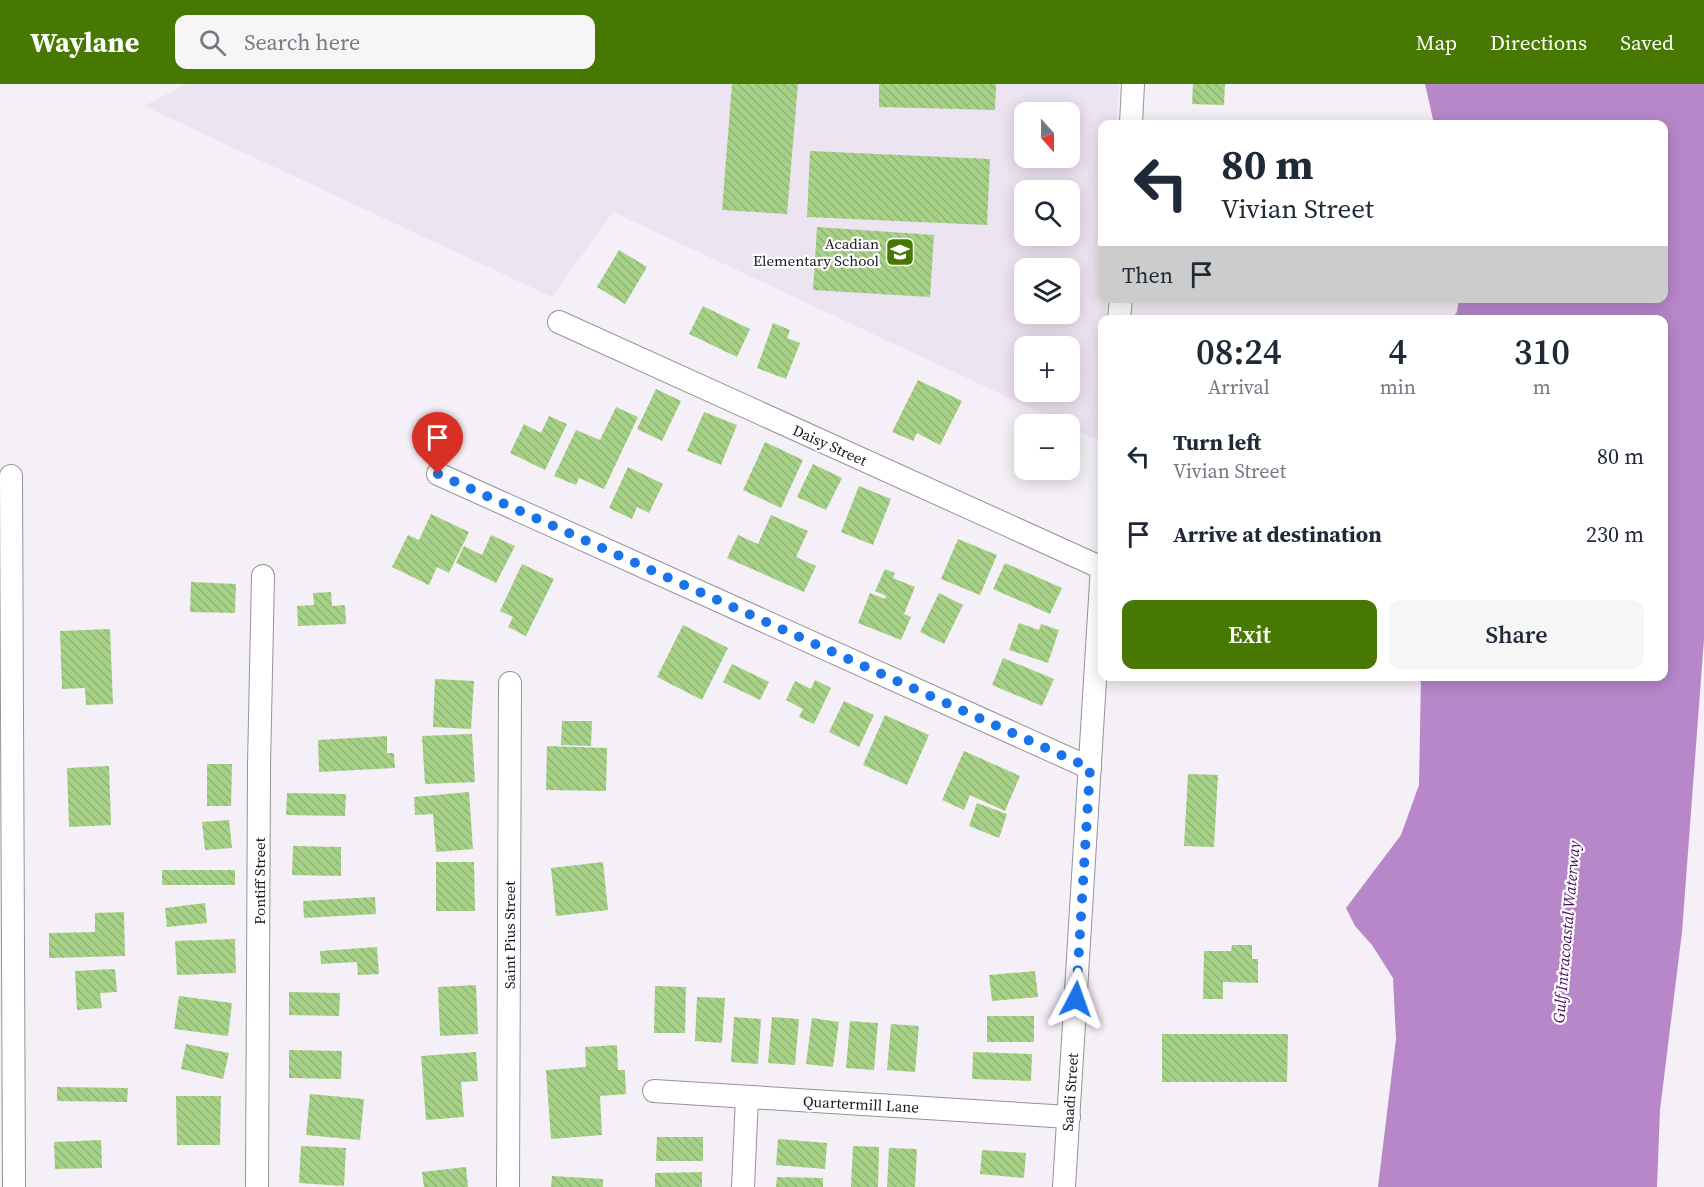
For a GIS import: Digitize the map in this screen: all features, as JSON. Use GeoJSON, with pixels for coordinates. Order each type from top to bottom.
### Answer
{"type":"FeatureCollection","features":[{"type":"Feature","properties":{"kind":"street"},"geometry":{"type":"LineString","coordinates":[[1131,120],[1134,84]]}},
{"type":"Feature","properties":{"kind":"street","name":"Daisy Street"},"geometry":{"type":"LineString","coordinates":[[559,322],[1098,565]]}},
{"type":"Feature","properties":{"kind":"street"},"geometry":{"type":"LineString","coordinates":[[438,474],[1090,768]]}},
{"type":"Feature","properties":{"kind":"street"},"geometry":{"type":"LineString","coordinates":[[11,476],[14,1187]]}},
{"type":"Feature","properties":{"kind":"street","name":"Pontiff Street"},"geometry":{"type":"LineString","coordinates":[[257,1187],[259,766],[263,576]]}},
{"type":"Feature","properties":{"kind":"street","name":"Saadi Street"},"geometry":{"type":"LineString","coordinates":[[1064,1187],[1098,634]]}},
{"type":"Feature","properties":{"kind":"street","name":"Saint Pius Street"},"geometry":{"type":"LineString","coordinates":[[507,1187],[510,683]]}},
{"type":"Feature","properties":{"kind":"street","name":"Quartermill Lane"},"geometry":{"type":"LineString","coordinates":[[654,1092],[1068,1117]]}},
{"type":"Feature","properties":{"kind":"street"},"geometry":{"type":"LineString","coordinates":[[743,1187],[747,1097]]}},
{"type":"Feature","properties":{"kind":"shaded area","name":"Acadian Elementary School"},"geometry":{"type":"Polygon","coordinates":[[[186,84],[1119,84],[1117,120],[1098,120],[1098,303],[1107,303],[1106,315],[1098,315],[1098,440],[1080,432],[1080,414],[1044,414],[1018,402],[1080,402],[1080,336],[1014,336],[1014,400],[613,212],[552,297],[144,106],[186,84]]]}},
{"type":"Feature","properties":{"kind":"water","name":"Gulf Intracoastal Waterway"},"geometry":{"type":"Polygon","coordinates":[[[1425,84],[1704,84],[1704,639],[1682,932],[1660,1110],[1657,1187],[1378,1187],[1396,1039],[1393,978],[1372,945],[1355,926],[1346,908],[1401,835],[1419,785],[1421,681],[1668,681],[1668,315],[1454,315],[1458,303],[1668,303],[1668,120],[1433,120],[1425,84]]]}},
{"type":"Feature","properties":{"kind":"building"},"geometry":{"type":"Polygon","coordinates":[[[732,84],[798,84],[787,214],[722,210],[732,84]]]}},
{"type":"Feature","properties":{"kind":"building"},"geometry":{"type":"Polygon","coordinates":[[[879,84],[996,84],[995,110],[879,107],[879,84]]]}},
{"type":"Feature","properties":{"kind":"building"},"geometry":{"type":"Polygon","coordinates":[[[1193,84],[1225,84],[1224,105],[1192,104],[1193,84]]]}},
{"type":"Feature","properties":{"kind":"building"},"geometry":{"type":"Polygon","coordinates":[[[810,151],[990,159],[987,225],[807,217],[810,151]]]}},
{"type":"Feature","properties":{"kind":"building"},"geometry":{"type":"Polygon","coordinates":[[[817,227],[934,235],[930,297],[813,290],[817,227]]]}},
{"type":"Feature","properties":{"kind":"building"},"geometry":{"type":"Polygon","coordinates":[[[619,250],[647,267],[625,304],[597,287],[619,250]]]}},
{"type":"Feature","properties":{"kind":"building"},"geometry":{"type":"Polygon","coordinates":[[[703,306],[750,329],[737,357],[689,334],[703,306]]]}},
{"type":"Feature","properties":{"kind":"building"},"geometry":{"type":"Polygon","coordinates":[[[773,323],[790,330],[787,338],[800,343],[786,379],[757,368],[773,323]]]}},
{"type":"Feature","properties":{"kind":"building"},"geometry":{"type":"Polygon","coordinates":[[[918,380],[962,401],[940,445],[917,433],[913,441],[892,432],[918,380]]]}},
{"type":"Feature","properties":{"kind":"building"},"geometry":{"type":"Polygon","coordinates":[[[656,389],[681,401],[662,441],[637,429],[656,389]]]}},
{"type":"Feature","properties":{"kind":"building"},"geometry":{"type":"Polygon","coordinates":[[[616,407],[638,417],[604,489],[579,478],[576,485],[554,476],[576,430],[600,440],[616,407]]]}},
{"type":"Feature","properties":{"kind":"building"},"geometry":{"type":"Polygon","coordinates":[[[704,412],[737,425],[721,465],[687,451],[704,412]]]}},
{"type":"Feature","properties":{"kind":"building"},"geometry":{"type":"Polygon","coordinates":[[[549,416],[567,424],[545,470],[510,453],[524,424],[541,433],[549,416]]]}},
{"type":"Feature","properties":{"kind":"building"},"geometry":{"type":"Polygon","coordinates":[[[765,442],[803,460],[781,508],[743,490],[765,442]]]}},
{"type":"Feature","properties":{"kind":"building"},"geometry":{"type":"Polygon","coordinates":[[[813,464],[842,478],[826,510],[797,497],[813,464]]]}},
{"type":"Feature","properties":{"kind":"building"},"geometry":{"type":"Polygon","coordinates":[[[628,467],[663,484],[649,513],[637,507],[632,519],[609,508],[628,467]]]}},
{"type":"Feature","properties":{"kind":"building"},"geometry":{"type":"Polygon","coordinates":[[[859,486],[891,499],[873,545],[841,532],[859,486]]]}},
{"type":"Feature","properties":{"kind":"building"},"geometry":{"type":"Polygon","coordinates":[[[431,514],[469,532],[449,573],[437,567],[429,585],[392,567],[408,535],[419,540],[431,514]]]}},
{"type":"Feature","properties":{"kind":"building"},"geometry":{"type":"Polygon","coordinates":[[[771,515],[808,531],[796,557],[816,566],[804,592],[727,558],[738,535],[758,544],[771,515]]]}},
{"type":"Feature","properties":{"kind":"building"},"geometry":{"type":"Polygon","coordinates":[[[491,535],[515,546],[496,583],[456,563],[464,546],[482,555],[491,535]]]}},
{"type":"Feature","properties":{"kind":"building"},"geometry":{"type":"Polygon","coordinates":[[[958,539],[997,555],[980,595],[941,579],[958,539]]]}},
{"type":"Feature","properties":{"kind":"building"},"geometry":{"type":"Polygon","coordinates":[[[1005,563],[1062,588],[1050,614],[993,589],[1005,563]]]}},
{"type":"Feature","properties":{"kind":"building"},"geometry":{"type":"Polygon","coordinates":[[[522,564],[554,579],[526,636],[508,627],[513,617],[500,611],[522,564]]]}},
{"type":"Feature","properties":{"kind":"building"},"geometry":{"type":"Polygon","coordinates":[[[885,569],[895,573],[893,578],[915,587],[904,614],[911,617],[901,640],[858,623],[870,593],[885,599],[886,596],[875,591],[885,569]]]}},
{"type":"Feature","properties":{"kind":"building"},"geometry":{"type":"Polygon","coordinates":[[[191,582],[236,584],[235,613],[190,612],[191,582]]]}},
{"type":"Feature","properties":{"kind":"building"},"geometry":{"type":"Polygon","coordinates":[[[331,592],[332,606],[345,605],[346,624],[298,626],[297,606],[314,605],[313,593],[331,592]]]}},
{"type":"Feature","properties":{"kind":"building"},"geometry":{"type":"Polygon","coordinates":[[[939,593],[963,605],[944,644],[920,632],[939,593]]]}},
{"type":"Feature","properties":{"kind":"building"},"geometry":{"type":"Polygon","coordinates":[[[1019,623],[1039,630],[1041,624],[1059,630],[1048,663],[1009,650],[1019,623]]]}},
{"type":"Feature","properties":{"kind":"building"},"geometry":{"type":"Polygon","coordinates":[[[683,625],[728,648],[702,700],[657,677],[683,625]]]}},
{"type":"Feature","properties":{"kind":"building"},"geometry":{"type":"Polygon","coordinates":[[[110,629],[113,704],[86,705],[85,688],[62,689],[60,631],[110,629]]]}},
{"type":"Feature","properties":{"kind":"building"},"geometry":{"type":"Polygon","coordinates":[[[1003,658],[1054,679],[1042,706],[992,685],[1003,658]]]}},
{"type":"Feature","properties":{"kind":"building"},"geometry":{"type":"Polygon","coordinates":[[[732,664],[769,682],[760,700],[723,682],[732,664]]]}},
{"type":"Feature","properties":{"kind":"building"},"geometry":{"type":"Polygon","coordinates":[[[435,679],[474,681],[471,729],[433,727],[435,679]]]}},
{"type":"Feature","properties":{"kind":"building"},"geometry":{"type":"Polygon","coordinates":[[[815,680],[831,688],[814,724],[799,717],[803,709],[786,700],[795,681],[811,689],[815,680]]]}},
{"type":"Feature","properties":{"kind":"building"},"geometry":{"type":"Polygon","coordinates":[[[844,701],[874,715],[859,747],[829,732],[844,701]]]}},
{"type":"Feature","properties":{"kind":"building"},"geometry":{"type":"Polygon","coordinates":[[[885,715],[929,735],[907,785],[863,765],[885,715]]]}},
{"type":"Feature","properties":{"kind":"building"},"geometry":{"type":"Polygon","coordinates":[[[562,721],[592,721],[591,746],[561,745],[562,721]]]}},
{"type":"Feature","properties":{"kind":"building"},"geometry":{"type":"Polygon","coordinates":[[[472,734],[475,782],[425,784],[422,736],[472,734]]]}},
{"type":"Feature","properties":{"kind":"building"},"geometry":{"type":"Polygon","coordinates":[[[387,736],[387,753],[394,753],[395,768],[319,772],[318,740],[387,736]]]}},
{"type":"Feature","properties":{"kind":"building"},"geometry":{"type":"Polygon","coordinates":[[[547,746],[607,748],[606,791],[546,790],[547,746]]]}},
{"type":"Feature","properties":{"kind":"building"},"geometry":{"type":"Polygon","coordinates":[[[964,751],[1020,776],[1005,811],[970,795],[964,810],[942,800],[964,751]]]}},
{"type":"Feature","properties":{"kind":"building"},"geometry":{"type":"Polygon","coordinates":[[[207,764],[232,764],[231,806],[207,806],[207,764]]]}},
{"type":"Feature","properties":{"kind":"building"},"geometry":{"type":"Polygon","coordinates":[[[109,766],[111,825],[69,827],[67,768],[109,766]]]}},
{"type":"Feature","properties":{"kind":"building"},"geometry":{"type":"Polygon","coordinates":[[[1188,774],[1218,775],[1214,847],[1184,846],[1188,774]]]}},
{"type":"Feature","properties":{"kind":"building"},"geometry":{"type":"Polygon","coordinates":[[[469,792],[473,849],[436,852],[433,814],[415,815],[414,797],[469,792]]]}},
{"type":"Feature","properties":{"kind":"building"},"geometry":{"type":"Polygon","coordinates":[[[287,793],[346,794],[345,816],[286,815],[287,793]]]}},
{"type":"Feature","properties":{"kind":"building"},"geometry":{"type":"Polygon","coordinates":[[[977,803],[1007,814],[999,838],[969,826],[977,803]]]}},
{"type":"Feature","properties":{"kind":"building"},"geometry":{"type":"Polygon","coordinates":[[[229,820],[232,848],[205,850],[202,822],[229,820]]]}},
{"type":"Feature","properties":{"kind":"building"},"geometry":{"type":"Polygon","coordinates":[[[293,846],[341,847],[341,876],[292,875],[293,846]]]}},
{"type":"Feature","properties":{"kind":"building"},"geometry":{"type":"Polygon","coordinates":[[[436,862],[474,862],[475,911],[436,911],[436,862]]]}},
{"type":"Feature","properties":{"kind":"building"},"geometry":{"type":"Polygon","coordinates":[[[603,862],[608,910],[556,916],[551,868],[603,862]]]}},
{"type":"Feature","properties":{"kind":"building"},"geometry":{"type":"Polygon","coordinates":[[[162,870],[235,870],[235,885],[162,885],[162,870]]]}},
{"type":"Feature","properties":{"kind":"building"},"geometry":{"type":"Polygon","coordinates":[[[375,897],[376,914],[304,918],[303,901],[375,897]]]}},
{"type":"Feature","properties":{"kind":"building"},"geometry":{"type":"Polygon","coordinates":[[[205,903],[207,923],[167,927],[165,908],[205,903]]]}},
{"type":"Feature","properties":{"kind":"building"},"geometry":{"type":"Polygon","coordinates":[[[124,912],[125,956],[49,958],[49,933],[95,932],[95,913],[124,912]]]}},
{"type":"Feature","properties":{"kind":"building"},"geometry":{"type":"Polygon","coordinates":[[[235,939],[236,973],[177,975],[175,941],[235,939]]]}},
{"type":"Feature","properties":{"kind":"building"},"geometry":{"type":"Polygon","coordinates":[[[1232,945],[1252,945],[1252,959],[1258,959],[1258,983],[1223,982],[1223,999],[1203,999],[1204,951],[1231,951],[1232,945]]]}},
{"type":"Feature","properties":{"kind":"building"},"geometry":{"type":"Polygon","coordinates":[[[377,947],[379,974],[358,975],[357,962],[321,964],[320,951],[377,947]]]}},
{"type":"Feature","properties":{"kind":"building"},"geometry":{"type":"Polygon","coordinates":[[[115,969],[117,992],[100,993],[102,1008],[77,1010],[75,971],[115,969]]]}},
{"type":"Feature","properties":{"kind":"building"},"geometry":{"type":"Polygon","coordinates":[[[1035,971],[1038,997],[992,1001],[989,975],[1035,971]]]}},
{"type":"Feature","properties":{"kind":"building"},"geometry":{"type":"Polygon","coordinates":[[[476,985],[478,1034],[440,1036],[438,987],[476,985]]]}},
{"type":"Feature","properties":{"kind":"building"},"geometry":{"type":"Polygon","coordinates":[[[655,986],[686,987],[685,1033],[654,1033],[655,986]]]}},
{"type":"Feature","properties":{"kind":"building"},"geometry":{"type":"Polygon","coordinates":[[[289,992],[340,993],[339,1016],[289,1015],[289,992]]]}},
{"type":"Feature","properties":{"kind":"building"},"geometry":{"type":"Polygon","coordinates":[[[179,996],[232,1003],[228,1036],[174,1029],[179,996]]]}},
{"type":"Feature","properties":{"kind":"building"},"geometry":{"type":"Polygon","coordinates":[[[697,997],[725,998],[722,1043],[695,1041],[697,997]]]}},
{"type":"Feature","properties":{"kind":"building"},"geometry":{"type":"Polygon","coordinates":[[[987,1016],[1034,1016],[1034,1042],[987,1042],[987,1016]]]}},
{"type":"Feature","properties":{"kind":"building"},"geometry":{"type":"Polygon","coordinates":[[[734,1017],[761,1019],[758,1064],[731,1062],[734,1017]]]}},
{"type":"Feature","properties":{"kind":"building"},"geometry":{"type":"Polygon","coordinates":[[[772,1017],[799,1019],[795,1065],[768,1063],[772,1017]]]}},
{"type":"Feature","properties":{"kind":"building"},"geometry":{"type":"Polygon","coordinates":[[[812,1018],[839,1022],[833,1067],[806,1064],[812,1018]]]}},
{"type":"Feature","properties":{"kind":"building"},"geometry":{"type":"Polygon","coordinates":[[[850,1021],[878,1023],[874,1070],[846,1068],[850,1021]]]}},
{"type":"Feature","properties":{"kind":"building"},"geometry":{"type":"Polygon","coordinates":[[[891,1024],[919,1026],[915,1072],[887,1070],[891,1024]]]}},
{"type":"Feature","properties":{"kind":"building"},"geometry":{"type":"Polygon","coordinates":[[[1162,1034],[1288,1034],[1287,1082],[1162,1082],[1162,1034]]]}},
{"type":"Feature","properties":{"kind":"building"},"geometry":{"type":"Polygon","coordinates":[[[186,1044],[229,1053],[223,1079],[181,1069],[186,1044]]]}},
{"type":"Feature","properties":{"kind":"building"},"geometry":{"type":"Polygon","coordinates":[[[617,1045],[618,1070],[625,1070],[626,1094],[600,1096],[602,1135],[551,1139],[546,1070],[586,1067],[585,1047],[617,1045]]]}},
{"type":"Feature","properties":{"kind":"building"},"geometry":{"type":"Polygon","coordinates":[[[289,1050],[342,1051],[341,1079],[289,1078],[289,1050]]]}},
{"type":"Feature","properties":{"kind":"building"},"geometry":{"type":"Polygon","coordinates":[[[476,1052],[478,1081],[461,1082],[464,1117],[426,1120],[421,1056],[476,1052]]]}},
{"type":"Feature","properties":{"kind":"building"},"geometry":{"type":"Polygon","coordinates":[[[973,1052],[1032,1054],[1031,1081],[972,1079],[973,1052]]]}},
{"type":"Feature","properties":{"kind":"building"},"geometry":{"type":"Polygon","coordinates":[[[57,1087],[128,1088],[127,1102],[57,1101],[57,1087]]]}},
{"type":"Feature","properties":{"kind":"building"},"geometry":{"type":"Polygon","coordinates":[[[310,1094],[364,1099],[360,1140],[306,1135],[310,1094]]]}},
{"type":"Feature","properties":{"kind":"building"},"geometry":{"type":"Polygon","coordinates":[[[176,1096],[221,1096],[220,1145],[177,1145],[176,1096]]]}},
{"type":"Feature","properties":{"kind":"building"},"geometry":{"type":"Polygon","coordinates":[[[657,1137],[703,1137],[703,1161],[656,1161],[657,1137]]]}},
{"type":"Feature","properties":{"kind":"building"},"geometry":{"type":"Polygon","coordinates":[[[778,1139],[827,1143],[825,1169],[776,1165],[778,1139]]]}},
{"type":"Feature","properties":{"kind":"building"},"geometry":{"type":"Polygon","coordinates":[[[101,1140],[102,1168],[55,1169],[54,1142],[101,1140]]]}},
{"type":"Feature","properties":{"kind":"building"},"geometry":{"type":"Polygon","coordinates":[[[301,1146],[346,1148],[344,1186],[299,1183],[301,1146]]]}},
{"type":"Feature","properties":{"kind":"building"},"geometry":{"type":"Polygon","coordinates":[[[853,1146],[879,1147],[878,1187],[851,1187],[853,1146]]]}},
{"type":"Feature","properties":{"kind":"building"},"geometry":{"type":"Polygon","coordinates":[[[889,1148],[917,1149],[915,1187],[887,1187],[889,1148]]]}},
{"type":"Feature","properties":{"kind":"building"},"geometry":{"type":"Polygon","coordinates":[[[982,1150],[1026,1153],[1024,1178],[980,1174],[982,1150]]]}},
{"type":"Feature","properties":{"kind":"building"},"geometry":{"type":"Polygon","coordinates":[[[466,1167],[468,1187],[424,1187],[422,1172],[466,1167]]]}},
{"type":"Feature","properties":{"kind":"building"},"geometry":{"type":"Polygon","coordinates":[[[702,1172],[702,1187],[655,1187],[655,1173],[702,1172]]]}},
{"type":"Feature","properties":{"kind":"building"},"geometry":{"type":"Polygon","coordinates":[[[552,1176],[603,1179],[603,1187],[551,1187],[552,1176]]]}},
{"type":"Feature","properties":{"kind":"building"},"geometry":{"type":"Polygon","coordinates":[[[777,1177],[823,1178],[823,1187],[776,1187],[777,1177]]]}},
{"type":"Feature","properties":{"kind":"place","name":"Acadian Elementary School"},"geometry":{"type":"Point","coordinates":[900,252]}},
{"type":"Feature","properties":{"kind":"route"},"geometry":{"type":"LineString","coordinates":[[438,474],[1090,768],[1076,999]]}}]}
